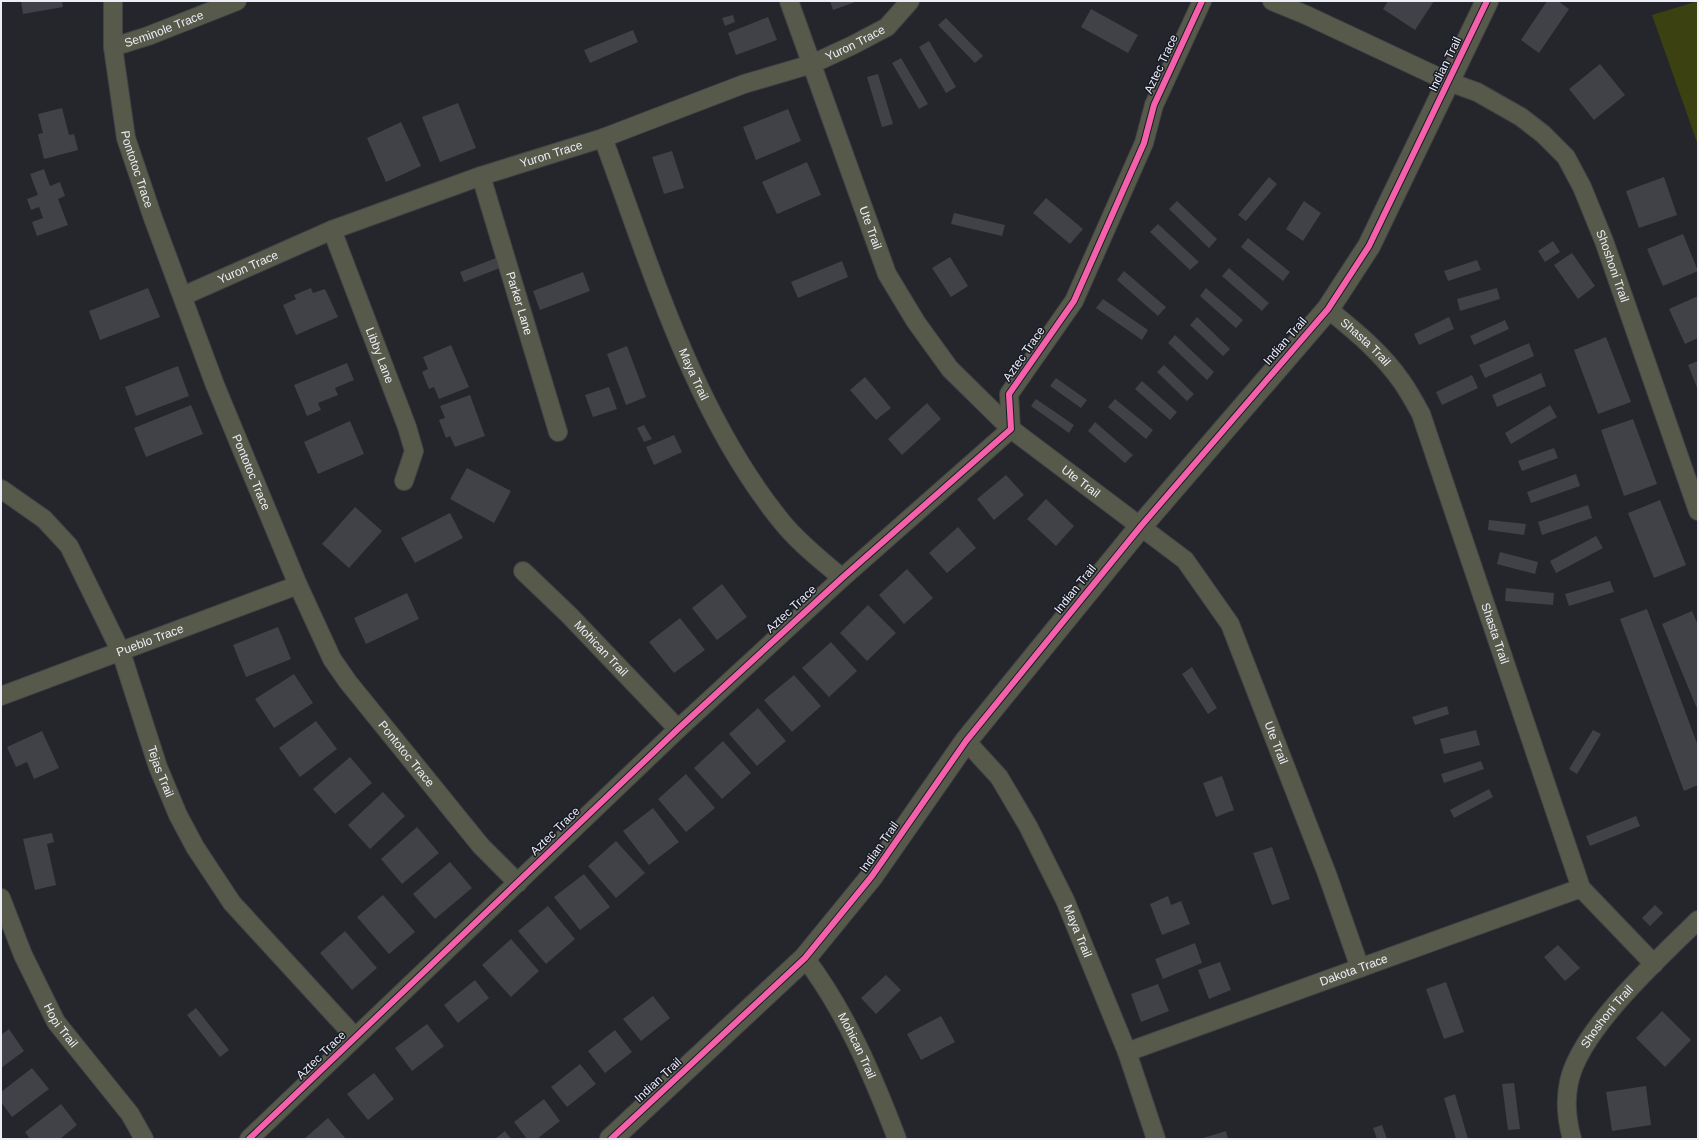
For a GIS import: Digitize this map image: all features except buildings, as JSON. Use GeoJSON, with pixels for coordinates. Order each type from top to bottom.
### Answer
{"type":"FeatureCollection","features":[{"type":"Feature","properties":{"kind":"street","name":"Pontotoc Trace"},"geometry":{"type":"LineString","coordinates":[[113,1],[113,47],[126,138],[153,218],[215,385],[298,585],[332,659],[348,682],[482,846],[518,883]]}},
{"type":"Feature","properties":{"kind":"street","name":"Seminole Trace"},"geometry":{"type":"LineString","coordinates":[[113,47],[148,36],[237,1]]}},
{"type":"Feature","properties":{"kind":"street","name":"Ute Trail"},"geometry":{"type":"LineString","coordinates":[[789,1],[887,274],[916,322],[950,369],[1011,429],[1185,560],[1230,624],[1327,874],[1360,968]]}},
{"type":"Feature","properties":{"kind":"street","name":"Yuron Trace"},"geometry":{"type":"LineString","coordinates":[[183,296],[332,230],[481,176],[603,138],[744,84],[812,64],[887,27],[910,1]]}},
{"type":"Feature","properties":{"kind":"street","name":"Aztec Trace"},"geometry":{"type":"LineString","coordinates":[[248,1139],[518,883],[678,728],[842,578],[1011,429],[1009,394],[1074,301],[1144,143],[1154,105],[1202,1]]}},
{"type":"Feature","properties":{"kind":"street"},"geometry":{"type":"LineString","coordinates":[[1272,1],[1306,15],[1449,82]]}},
{"type":"Feature","properties":{"kind":"street","name":"Indian Trail"},"geometry":{"type":"LineString","coordinates":[[611,1139],[805,958],[872,876],[966,741],[1141,526],[1328,309],[1369,246],[1406,165],[1449,82],[1487,1]]}},
{"type":"Feature","properties":{"kind":"street","name":"Shoshoni Trail"},"geometry":{"type":"LineString","coordinates":[[1449,82],[1477,92],[1521,117],[1543,134],[1566,158],[1582,187],[1604,241],[1698,511]]}},
{"type":"Feature","properties":{"kind":"street","name":"Maya Trail"},"geometry":{"type":"LineString","coordinates":[[603,138],[677,336],[702,394],[757,489],[783,523],[810,550],[842,578]]}},
{"type":"Feature","properties":{"kind":"street","name":"Parker Lane"},"geometry":{"type":"LineString","coordinates":[[481,176],[558,432]]}},
{"type":"Feature","properties":{"kind":"street","name":"Libby Lane"},"geometry":{"type":"LineString","coordinates":[[332,230],[407,426],[414,451],[404,481]]}},
{"type":"Feature","properties":{"kind":"street","name":"Shasta Trail"},"geometry":{"type":"LineString","coordinates":[[1328,309],[1384,359],[1403,383],[1421,414],[1581,888],[1654,964]]}},
{"type":"Feature","properties":{"kind":"street","name":"Tejas Trail"},"geometry":{"type":"LineString","coordinates":[[1,490],[44,519],[69,546],[121,652],[158,767],[178,815],[194,847],[232,903],[355,1037]]}},
{"type":"Feature","properties":{"kind":"street","name":"Mohican Trail"},"geometry":{"type":"LineString","coordinates":[[523,571],[678,728]]}},
{"type":"Feature","properties":{"kind":"street","name":"Pueblo Trace"},"geometry":{"type":"LineString","coordinates":[[1,696],[298,585]]}},
{"type":"Feature","properties":{"kind":"street","name":"Maya Trail"},"geometry":{"type":"LineString","coordinates":[[966,741],[999,777],[1028,826],[1065,900],[1127,1052],[1156,1139]]}},
{"type":"Feature","properties":{"kind":"street","name":"Dakota Trace"},"geometry":{"type":"LineString","coordinates":[[1127,1052],[1581,888]]}},
{"type":"Feature","properties":{"kind":"street","name":"Hopi Trail"},"geometry":{"type":"LineString","coordinates":[[1,898],[23,955],[56,1022],[130,1114],[144,1139]]}},
{"type":"Feature","properties":{"kind":"street","name":"Shoshoni Trail"},"geometry":{"type":"LineString","coordinates":[[1572,1139],[1569,1126],[1567,1101],[1569,1082],[1577,1057],[1614,1006],[1698,920]]}},
{"type":"Feature","properties":{"kind":"street","name":"Mohican Trail"},"geometry":{"type":"LineString","coordinates":[[805,958],[823,982],[857,1044],[878,1089],[897,1139]]}},
{"type":"Feature","properties":{"kind":"green space"},"geometry":{"type":"Polygon","coordinates":[[[1698,1],[1698,145],[1652,15],[1698,1]]]}},
{"type":"Feature","properties":{"kind":"cycle path"},"geometry":{"type":"LineString","coordinates":[[249,1139],[678,729],[842,578],[1011,429],[1009,394],[1074,301],[1144,143],[1154,105],[1202,1]]}},
{"type":"Feature","properties":{"kind":"cycle path"},"geometry":{"type":"LineString","coordinates":[[611,1139],[805,958],[872,876],[966,741],[1141,526],[1328,309],[1369,246],[1487,1]]}}]}
